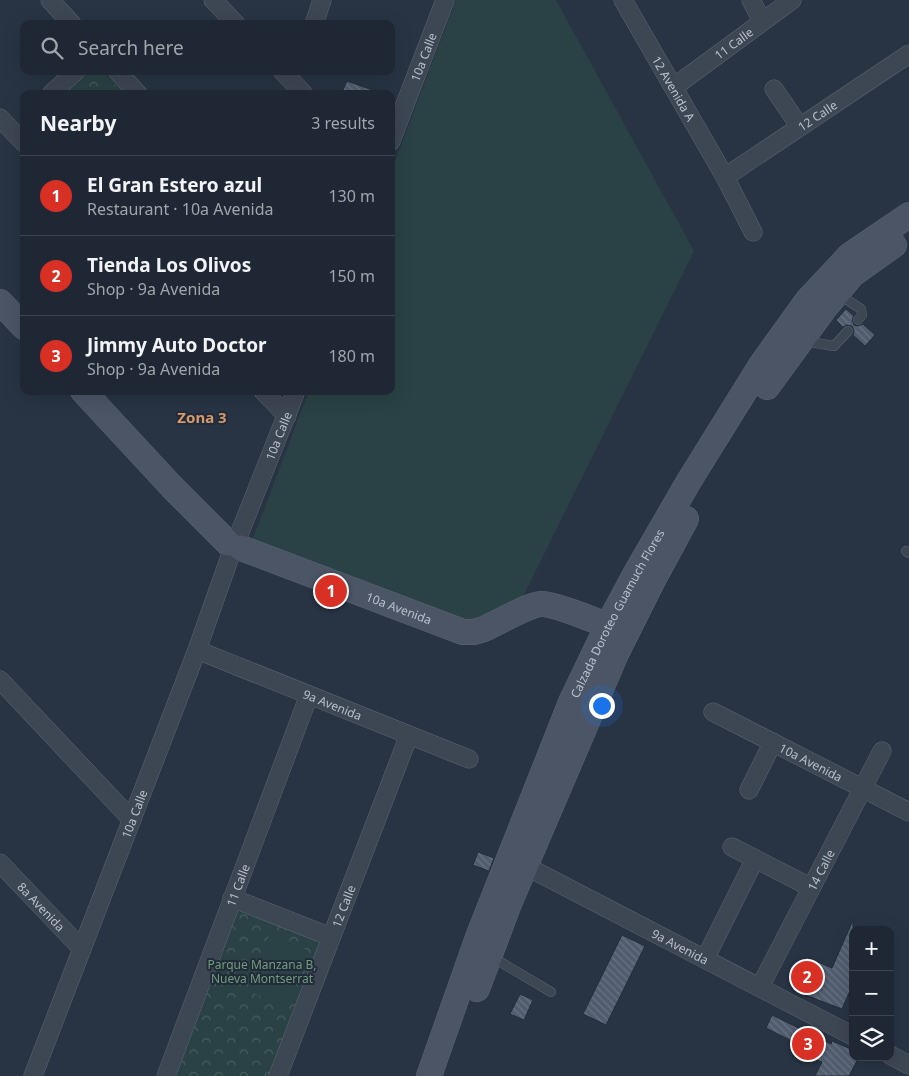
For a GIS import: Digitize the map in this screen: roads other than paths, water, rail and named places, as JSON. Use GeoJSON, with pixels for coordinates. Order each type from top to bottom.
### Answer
{"type":"FeatureCollection","features":[{"type":"Feature","properties":{"kind":"main road","name":"Calzada Doroteo Guamuch Flores"},"geometry":{"type":"LineString","coordinates":[[777,356],[801,340],[850,255],[909,215]]}},
{"type":"Feature","properties":{"kind":"main road","name":"Calzada Doroteo Guamuch Flores"},"geometry":{"type":"LineString","coordinates":[[446,1076],[509,904],[518,862],[571,702],[612,639],[702,490],[777,356],[797,313],[830,288],[909,235]]}},
{"type":"Feature","properties":{"kind":"main road"},"geometry":{"type":"LineString","coordinates":[[0,302],[20,324]]}},
{"type":"Feature","properties":{"kind":"main road","name":"10a Avenida"},"geometry":{"type":"LineString","coordinates":[[87,395],[208,524],[234,543],[463,632],[474,632],[484,629],[541,604],[555,606],[612,639]]}},
{"type":"Feature","properties":{"kind":"main road","name":"Calzada Doroteo Guamuch Flores"},"geometry":{"type":"LineString","coordinates":[[429,1076],[478,937],[518,862]]}},
{"type":"Feature","properties":{"kind":"street"},"geometry":{"type":"LineString","coordinates":[[50,0],[68,20]]}},
{"type":"Feature","properties":{"kind":"street"},"geometry":{"type":"LineString","coordinates":[[213,0],[232,20]]}},
{"type":"Feature","properties":{"kind":"street"},"geometry":{"type":"LineString","coordinates":[[315,20],[322,0]]}},
{"type":"Feature","properties":{"kind":"street","name":"10a Calle"},"geometry":{"type":"LineString","coordinates":[[395,131],[445,0]]}},
{"type":"Feature","properties":{"kind":"street","name":"12 Avenida A"},"geometry":{"type":"LineString","coordinates":[[623,0],[725,177],[754,232]]}},
{"type":"Feature","properties":{"kind":"street"},"geometry":{"type":"LineString","coordinates":[[751,0],[762,20]]}},
{"type":"Feature","properties":{"kind":"street","name":"11 Calle"},"geometry":{"type":"LineString","coordinates":[[674,87],[762,20],[792,0]]}},
{"type":"Feature","properties":{"kind":"street","name":"12 Calle"},"geometry":{"type":"LineString","coordinates":[[725,177],[909,54]]}},
{"type":"Feature","properties":{"kind":"street"},"geometry":{"type":"LineString","coordinates":[[55,90],[72,75]]}},
{"type":"Feature","properties":{"kind":"street"},"geometry":{"type":"LineString","coordinates":[[121,75],[134,90]]}},
{"type":"Feature","properties":{"kind":"street"},"geometry":{"type":"LineString","coordinates":[[774,89],[800,127]]}},
{"type":"Feature","properties":{"kind":"street"},"geometry":{"type":"LineString","coordinates":[[12,122],[20,136]]}},
{"type":"Feature","properties":{"kind":"street"},"geometry":{"type":"LineString","coordinates":[[267,395],[287,416]]}},
{"type":"Feature","properties":{"kind":"street","name":"10a Calle"},"geometry":{"type":"LineString","coordinates":[[33,1076],[197,650],[234,543],[295,395]]}},
{"type":"Feature","properties":{"kind":"street","name":"9a Avenida"},"geometry":{"type":"LineString","coordinates":[[197,650],[469,758]]}},
{"type":"Feature","properties":{"kind":"street"},"geometry":{"type":"LineString","coordinates":[[0,680],[132,820]]}},
{"type":"Feature","properties":{"kind":"street","name":"11 Calle"},"geometry":{"type":"LineString","coordinates":[[166,1076],[309,695]]}},
{"type":"Feature","properties":{"kind":"street","name":"10a Avenida"},"geometry":{"type":"LineString","coordinates":[[713,712],[909,812]]}},
{"type":"Feature","properties":{"kind":"street","name":"12 Calle"},"geometry":{"type":"LineString","coordinates":[[278,1076],[409,735]]}},
{"type":"Feature","properties":{"kind":"street"},"geometry":{"type":"LineString","coordinates":[[749,790],[773,742]]}},
{"type":"Feature","properties":{"kind":"street","name":"14 Calle"},"geometry":{"type":"LineString","coordinates":[[760,987],[810,887],[882,751]]}},
{"type":"Feature","properties":{"kind":"street"},"geometry":{"type":"LineString","coordinates":[[732,847],[810,887]]}},
{"type":"Feature","properties":{"kind":"street"},"geometry":{"type":"LineString","coordinates":[[705,958],[755,859]]}},
{"type":"Feature","properties":{"kind":"street","name":"9a Avenida"},"geometry":{"type":"LineString","coordinates":[[518,862],[849,1034]]}},
{"type":"Feature","properties":{"kind":"street","name":"8a Avenida"},"geometry":{"type":"LineString","coordinates":[[0,863],[82,949]]}},
{"type":"Feature","properties":{"kind":"street"},"geometry":{"type":"LineString","coordinates":[[232,898],[331,937]]}},
{"type":"Feature","properties":{"kind":"street"},"geometry":{"type":"LineString","coordinates":[[894,1057],[909,1065]]}},
{"type":"Feature","properties":{"kind":"lane"},"geometry":{"type":"LineString","coordinates":[[830,288],[861,309],[862,314],[858,320]]}},
{"type":"Feature","properties":{"kind":"lane"},"geometry":{"type":"LineString","coordinates":[[801,340],[834,346],[848,331]]}},
{"type":"Feature","properties":{"kind":"lane"},"geometry":{"type":"LineString","coordinates":[[490,956],[551,992]]}},
{"type":"Feature","properties":{"kind":"place","name":"El Gran Estero azul"},"geometry":{"type":"Point","coordinates":[331,591]}},
{"type":"Feature","properties":{"kind":"place","name":"Tienda Los Olivos"},"geometry":{"type":"Point","coordinates":[807,977]}},
{"type":"Feature","properties":{"kind":"place","name":"Jimmy Auto Doctor"},"geometry":{"type":"Point","coordinates":[808,1044]}},
{"type":"Feature","properties":{"kind":"district","name":"Zona 3"},"geometry":{"type":"Point","coordinates":[202,417]}},
{"type":"Feature","properties":{"kind":"park label","name":"Parque Manzana B, Nueva Montserrat"},"geometry":{"type":"Point","coordinates":[262,971]}}]}
